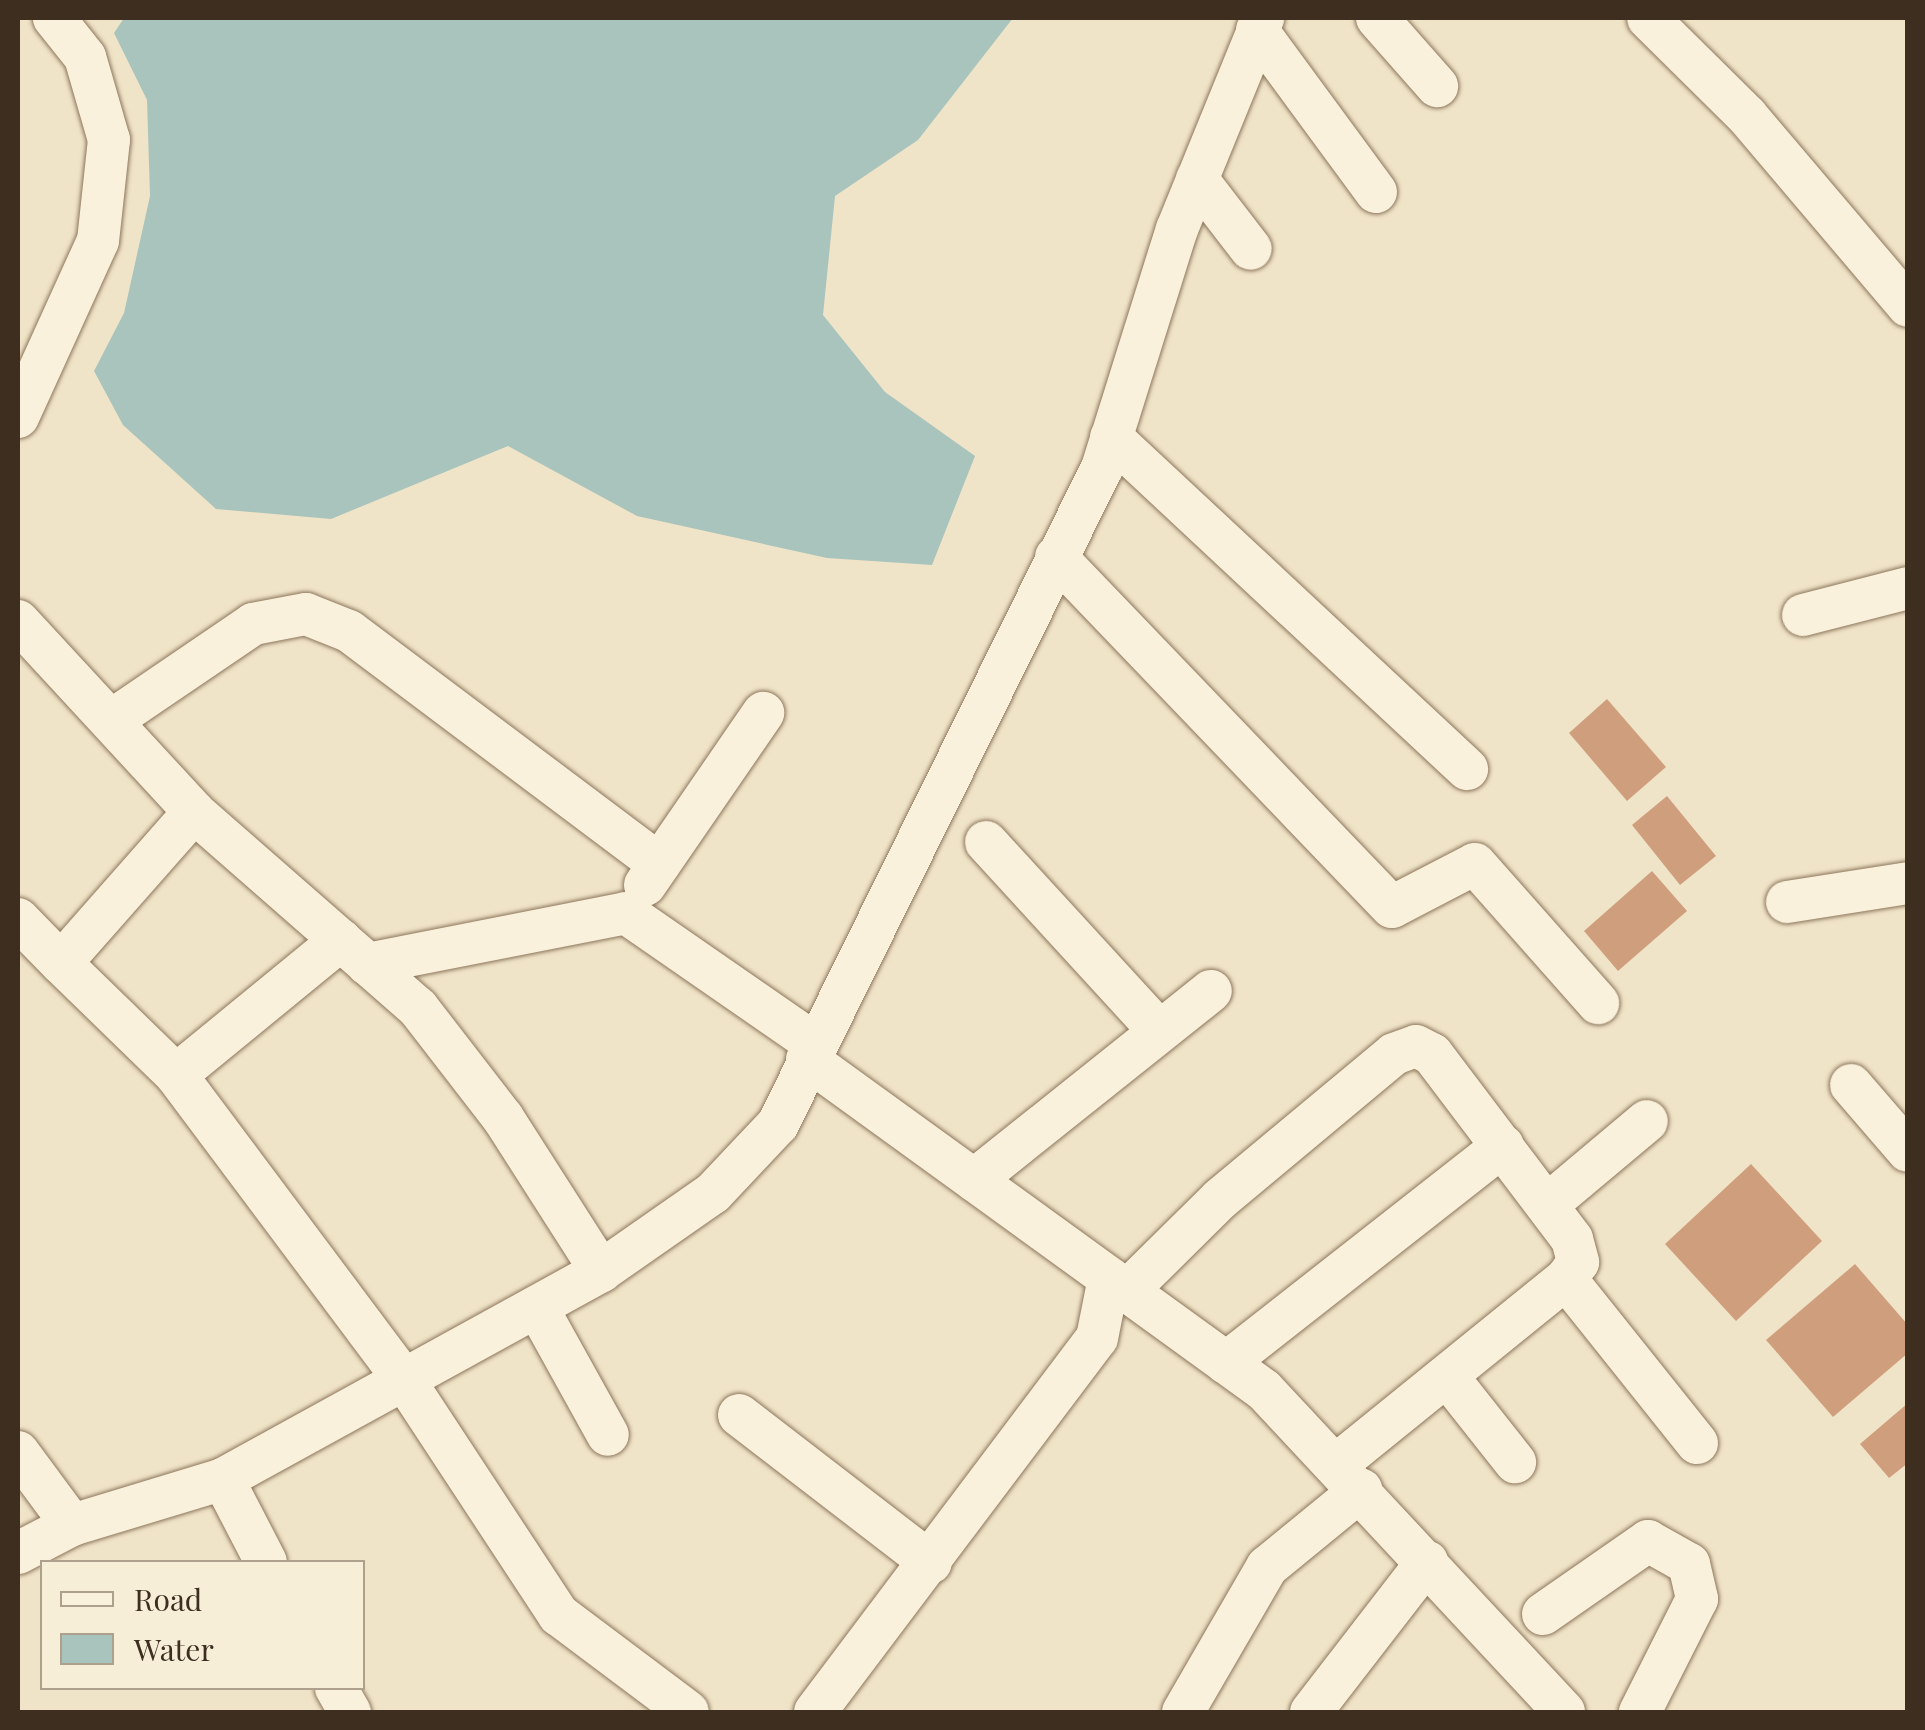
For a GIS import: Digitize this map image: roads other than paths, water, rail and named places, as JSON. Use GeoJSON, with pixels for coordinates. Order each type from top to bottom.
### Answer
{"type":"FeatureCollection","features":[{"type":"Feature","properties":{"kind":"street"},"geometry":{"type":"LineString","coordinates":[[18,417],[31,348],[98,241],[108,140],[84,57],[54,18]]}},
{"type":"Feature","properties":{"kind":"street"},"geometry":{"type":"LineString","coordinates":[[1376,18],[1437,86]]}},
{"type":"Feature","properties":{"kind":"street"},"geometry":{"type":"LineString","coordinates":[[1648,18],[1748,116],[1908,306]]}},
{"type":"Feature","properties":{"kind":"street"},"geometry":{"type":"LineString","coordinates":[[18,1452],[47,1546],[223,1478],[601,1271],[712,1194],[778,1124],[810,1051],[1111,438],[1197,180],[1260,24]]}},
{"type":"Feature","properties":{"kind":"street"},"geometry":{"type":"LineString","coordinates":[[1260,24],[1376,192]]}},
{"type":"Feature","properties":{"kind":"street"},"geometry":{"type":"LineString","coordinates":[[1197,180],[1251,249]]}},
{"type":"Feature","properties":{"kind":"street"},"geometry":{"type":"LineString","coordinates":[[1111,438],[1468,769]]}},
{"type":"Feature","properties":{"kind":"street"},"geometry":{"type":"LineString","coordinates":[[1056,556],[1392,907],[1475,864],[1598,1003]]}},
{"type":"Feature","properties":{"kind":"street"},"geometry":{"type":"LineString","coordinates":[[1803,615],[1908,588]]}},
{"type":"Feature","properties":{"kind":"street"},"geometry":{"type":"LineString","coordinates":[[112,720],[252,624],[306,614],[349,630],[659,864]]}},
{"type":"Feature","properties":{"kind":"street"},"geometry":{"type":"LineString","coordinates":[[18,622],[194,812],[418,1008],[503,1118],[601,1271]]}},
{"type":"Feature","properties":{"kind":"street"},"geometry":{"type":"LineString","coordinates":[[626,913],[764,713]]}},
{"type":"Feature","properties":{"kind":"street"},"geometry":{"type":"LineString","coordinates":[[61,964],[194,812]]}},
{"type":"Feature","properties":{"kind":"street"},"geometry":{"type":"LineString","coordinates":[[986,842],[1158,1030]]}},
{"type":"Feature","properties":{"kind":"street"},"geometry":{"type":"LineString","coordinates":[[1787,902],[1908,883]]}},
{"type":"Feature","properties":{"kind":"street"},"geometry":{"type":"LineString","coordinates":[[176,1076],[354,952],[626,913],[974,1180],[1226,1363],[1349,1478],[1564,1712]]}},
{"type":"Feature","properties":{"kind":"street"},"geometry":{"type":"LineString","coordinates":[[18,920],[176,1076],[405,1381],[559,1615],[688,1712]]}},
{"type":"Feature","properties":{"kind":"street"},"geometry":{"type":"LineString","coordinates":[[974,1180],[1211,991]]}},
{"type":"Feature","properties":{"kind":"street"},"geometry":{"type":"LineString","coordinates":[[815,1712],[1097,1338],[1118,1284],[1394,1054],[1416,1046],[1432,1054],[1548,1204],[1578,1262],[1566,1279],[1446,1376],[1267,1567],[1183,1712]]}},
{"type":"Feature","properties":{"kind":"street"},"geometry":{"type":"LineString","coordinates":[[1851,1085],[1908,1151]]}},
{"type":"Feature","properties":{"kind":"street"},"geometry":{"type":"LineString","coordinates":[[1548,1204],[1647,1121]]}},
{"type":"Feature","properties":{"kind":"street"},"geometry":{"type":"LineString","coordinates":[[1226,1363],[1502,1146]]}},
{"type":"Feature","properties":{"kind":"street"},"geometry":{"type":"LineString","coordinates":[[1566,1279],[1697,1443]]}},
{"type":"Feature","properties":{"kind":"street"},"geometry":{"type":"LineString","coordinates":[[538,1307],[608,1435]]}},
{"type":"Feature","properties":{"kind":"street"},"geometry":{"type":"LineString","coordinates":[[1446,1376],[1516,1462]]}},
{"type":"Feature","properties":{"kind":"street"},"geometry":{"type":"LineString","coordinates":[[739,1415],[930,1563]]}},
{"type":"Feature","properties":{"kind":"street"},"geometry":{"type":"LineString","coordinates":[[223,1478],[265,1560]]}},
{"type":"Feature","properties":{"kind":"street"},"geometry":{"type":"LineString","coordinates":[[1544,1614],[1648,1541],[1690,1564],[1697,1599],[1640,1712]]}},
{"type":"Feature","properties":{"kind":"street"},"geometry":{"type":"LineString","coordinates":[[1311,1712],[1427,1562]]}},
{"type":"Feature","properties":{"kind":"street"},"geometry":{"type":"LineString","coordinates":[[337,1690],[350,1712]]}},
{"type":"Feature","properties":{"kind":"water"},"geometry":{"type":"Polygon","coordinates":[[[124,18],[1013,18],[918,140],[835,196],[823,315],[885,392],[975,456],[932,565],[827,558],[637,516],[508,446],[331,519],[216,509],[123,425],[94,371],[124,313],[150,196],[147,100],[114,33],[124,18]]]}}]}
